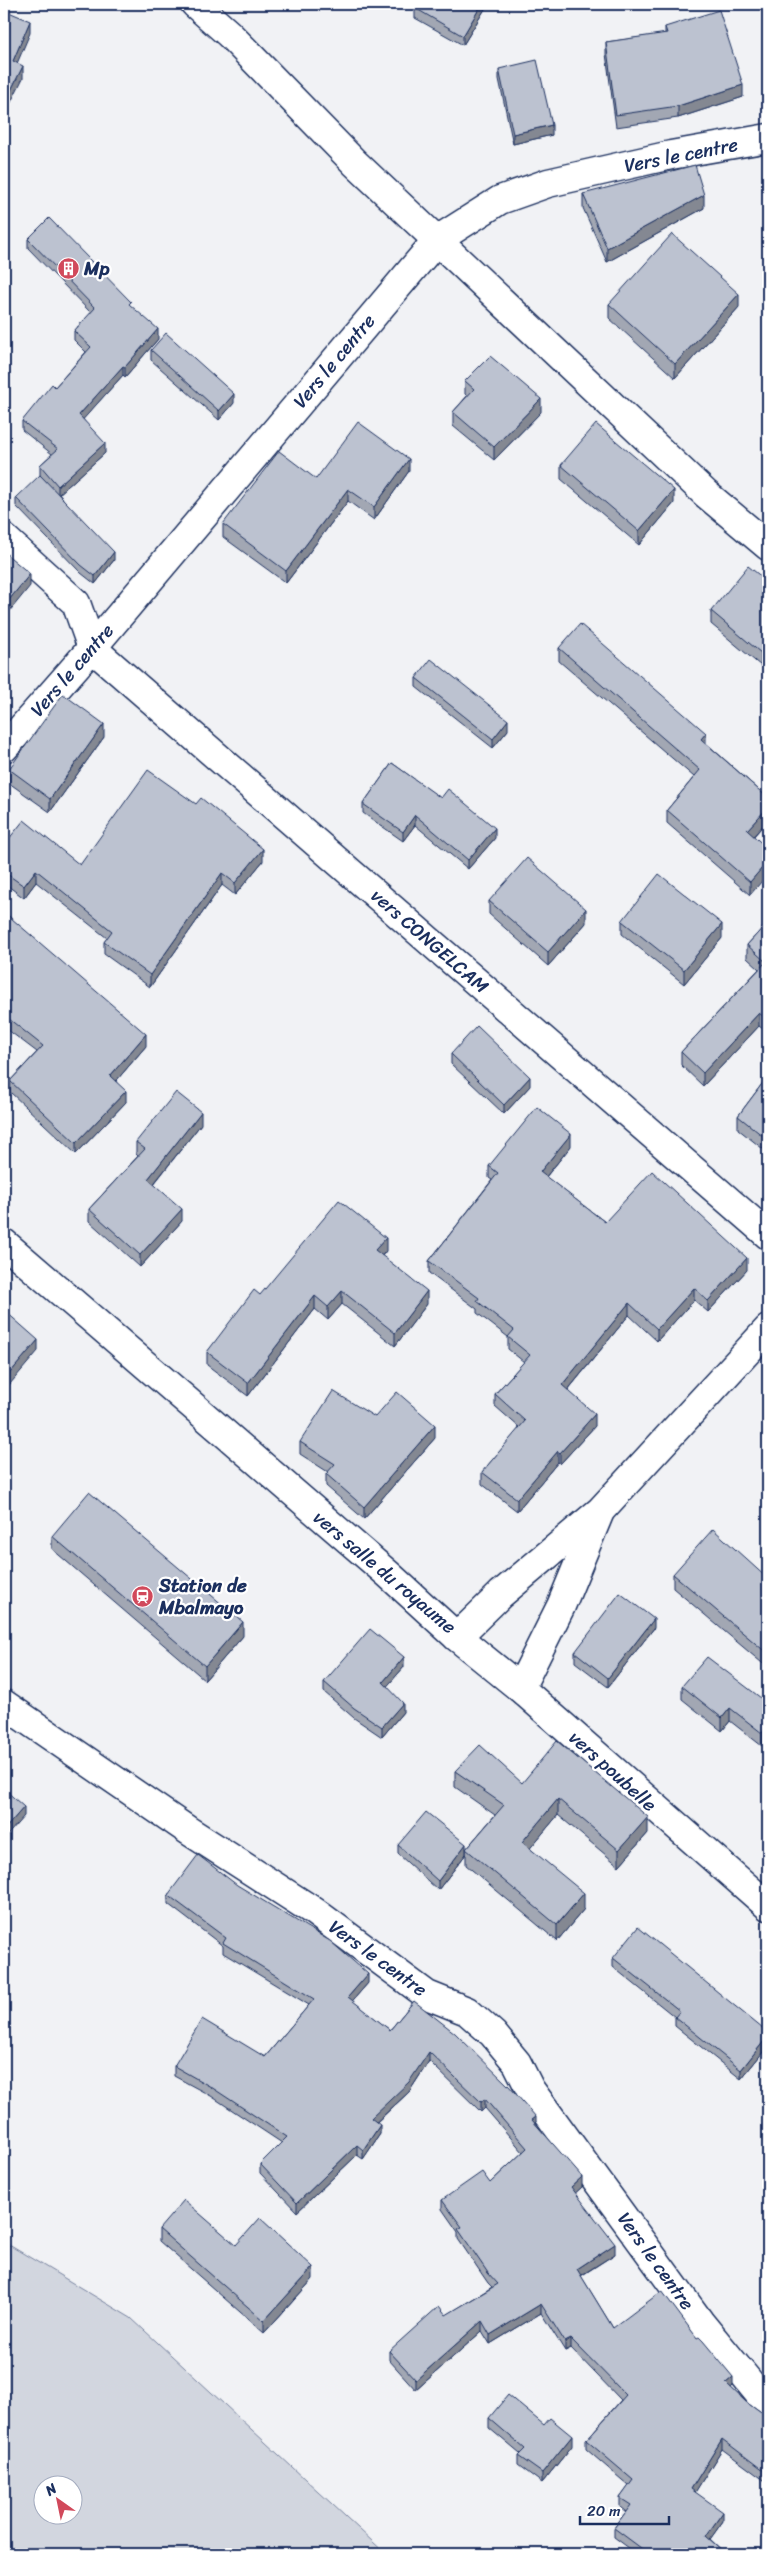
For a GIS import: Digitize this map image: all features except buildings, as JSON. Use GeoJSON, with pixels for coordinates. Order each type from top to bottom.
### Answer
{"type":"FeatureCollection","features":[{"type":"Feature","properties":{"kind":"street"},"geometry":{"type":"LineString","coordinates":[[195,4],[229,34],[355,163],[706,494],[768,546]]}},
{"type":"Feature","properties":{"kind":"street","name":"Vers le centre"},"geometry":{"type":"LineString","coordinates":[[4,748],[92,648],[437,240],[473,215],[500,200],[548,183],[671,155],[768,138]]}},
{"type":"Feature","properties":{"kind":"street"},"geometry":{"type":"LineString","coordinates":[[4,538],[76,603],[92,648]]}},
{"type":"Feature","properties":{"kind":"street","name":"vers CONGELCAM"},"geometry":{"type":"LineString","coordinates":[[92,648],[768,1235]]}},
{"type":"Feature","properties":{"kind":"street","name":"vers salle du royaume"},"geometry":{"type":"LineString","coordinates":[[4,1243],[388,1574],[457,1637],[501,1594],[600,1511],[768,1329]]}},
{"type":"Feature","properties":{"kind":"street"},"geometry":{"type":"LineString","coordinates":[[520,1688],[561,1606],[600,1511]]}},
{"type":"Feature","properties":{"kind":"street","name":"vers poubelle"},"geometry":{"type":"LineString","coordinates":[[457,1637],[520,1688],[768,1906]]}},
{"type":"Feature","properties":{"kind":"street","name":"Vers le centre"},"geometry":{"type":"LineString","coordinates":[[4,1704],[189,1831],[315,1912],[427,1995],[468,2011],[493,2034],[517,2064],[530,2089],[700,2322],[768,2405]]}},
{"type":"Feature","properties":{"kind":"shaded area"},"geometry":{"type":"Polygon","coordinates":[[[4,2242],[131,2318],[386,2554],[4,2554],[4,2242]]]}},
{"type":"Feature","properties":{"kind":"place","name":"Mp"},"geometry":{"type":"Point","coordinates":[68,268]}},
{"type":"Feature","properties":{"kind":"place","name":"Station de Mbalmayo"},"geometry":{"type":"Point","coordinates":[143,1596]}}]}
